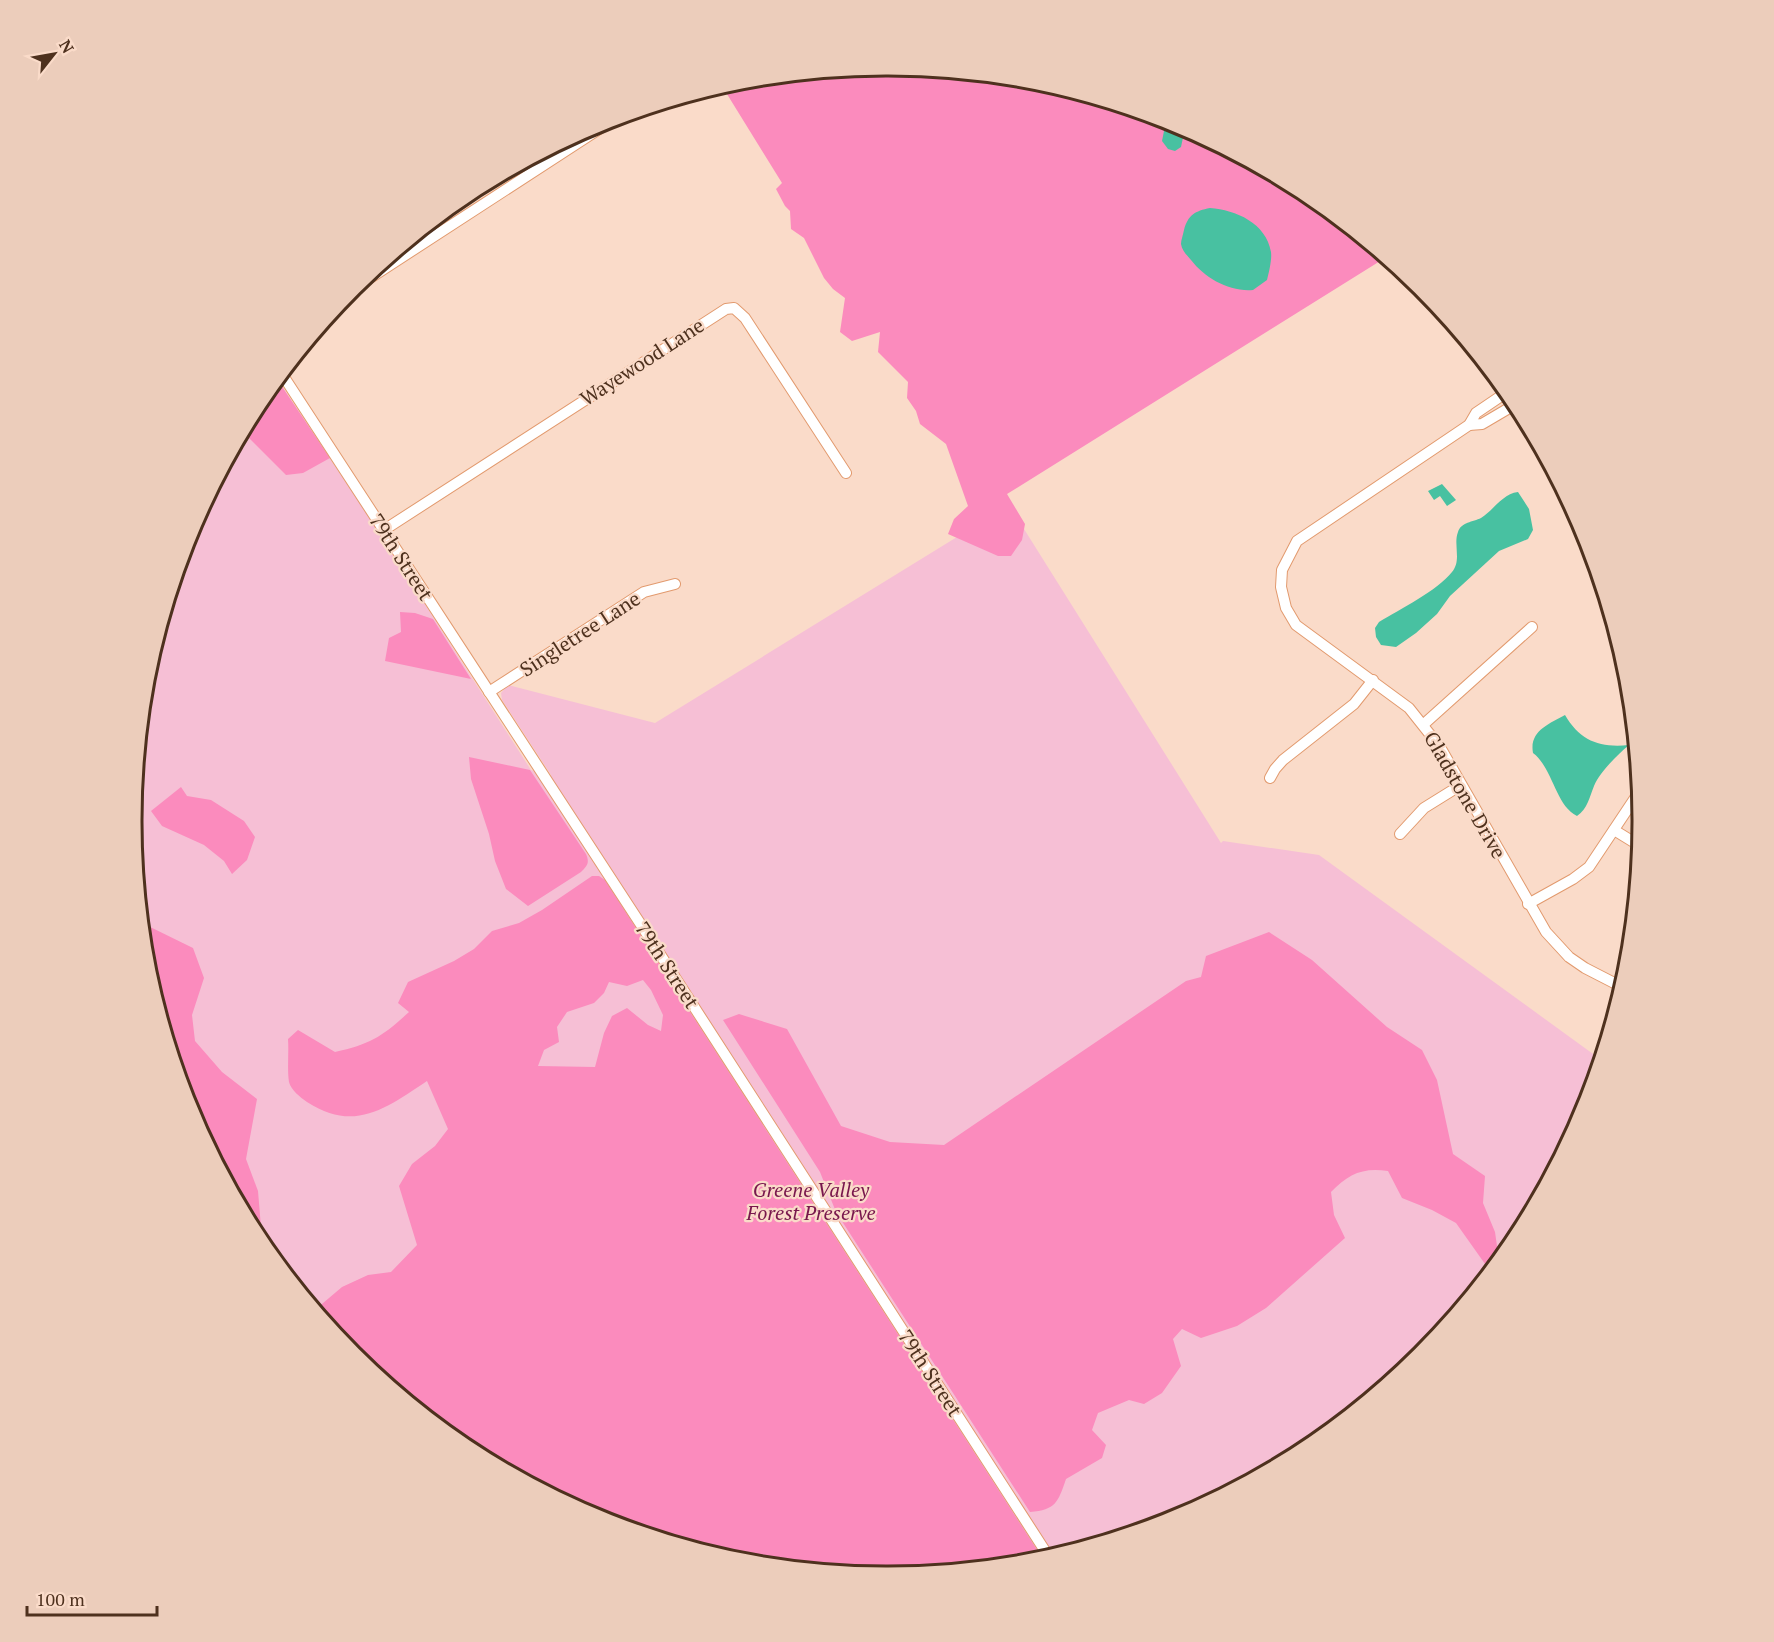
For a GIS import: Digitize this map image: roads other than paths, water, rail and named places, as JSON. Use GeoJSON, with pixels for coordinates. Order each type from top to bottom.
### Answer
{"type":"FeatureCollection","features":[{"type":"Feature","properties":{"kind":"street"},"geometry":{"type":"LineString","coordinates":[[396,261],[572,147]]}},
{"type":"Feature","properties":{"kind":"street","name":"Wayewood Lane"},"geometry":{"type":"LineString","coordinates":[[384,530],[726,309],[734,308],[745,318],[846,473]]}},
{"type":"Feature","properties":{"kind":"street","name":"79th Street"},"geometry":{"type":"LineString","coordinates":[[287,381],[1043,1548]]}},
{"type":"Feature","properties":{"kind":"street","name":"Gladstone Drive"},"geometry":{"type":"LineString","coordinates":[[1499,397],[1476,413],[1469,425],[1297,541],[1281,570],[1282,599],[1296,625],[1373,680],[1409,708],[1424,724],[1440,747],[1546,932],[1569,957],[1613,982]]}},
{"type":"Feature","properties":{"kind":"street","name":"Gladstone Drive"},"geometry":{"type":"LineString","coordinates":[[1469,425],[1482,424],[1507,409]]}},
{"type":"Feature","properties":{"kind":"street","name":"Singletree Lane"},"geometry":{"type":"LineString","coordinates":[[489,692],[644,592],[675,584]]}},
{"type":"Feature","properties":{"kind":"street"},"geometry":{"type":"LineString","coordinates":[[1424,724],[1532,627]]}},
{"type":"Feature","properties":{"kind":"street"},"geometry":{"type":"LineString","coordinates":[[1270,778],[1283,760],[1354,704],[1373,680]]}},
{"type":"Feature","properties":{"kind":"street"},"geometry":{"type":"LineString","coordinates":[[1400,834],[1424,808],[1461,785]]}},
{"type":"Feature","properties":{"kind":"street"},"geometry":{"type":"LineString","coordinates":[[1528,904],[1573,879],[1588,867],[1631,804]]}},
{"type":"Feature","properties":{"kind":"street"},"geometry":{"type":"LineString","coordinates":[[1614,830],[1631,841]]}},
{"type":"Feature","properties":{"kind":"water"},"geometry":{"type":"Polygon","coordinates":[[[1164,130],[1183,138],[1181,147],[1175,151],[1168,149],[1162,141],[1164,130]]]}},
{"type":"Feature","properties":{"kind":"water"},"geometry":{"type":"Polygon","coordinates":[[[1210,208],[1230,212],[1248,220],[1263,233],[1268,242],[1271,255],[1267,280],[1253,290],[1235,289],[1210,278],[1182,249],[1181,241],[1190,217],[1196,212],[1210,208]]]}},
{"type":"Feature","properties":{"kind":"water"},"geometry":{"type":"Polygon","coordinates":[[[1442,484],[1456,500],[1447,506],[1440,496],[1434,500],[1428,491],[1442,484]]]}},
{"type":"Feature","properties":{"kind":"water"},"geometry":{"type":"Polygon","coordinates":[[[1518,492],[1529,509],[1533,530],[1528,539],[1499,551],[1450,596],[1437,614],[1416,633],[1396,647],[1381,645],[1376,637],[1375,628],[1379,622],[1428,593],[1452,572],[1457,557],[1457,537],[1462,526],[1486,515],[1507,496],[1518,492]]]}},
{"type":"Feature","properties":{"kind":"water"},"geometry":{"type":"Polygon","coordinates":[[[1565,715],[1577,731],[1592,741],[1600,744],[1627,745],[1600,775],[1586,806],[1577,816],[1564,804],[1545,768],[1533,753],[1534,739],[1547,725],[1565,715]]]}},
{"type":"Feature","properties":{"kind":"park label","name":"Greene Valley Forest Preserve"},"geometry":{"type":"Point","coordinates":[811,1202]}}]}
